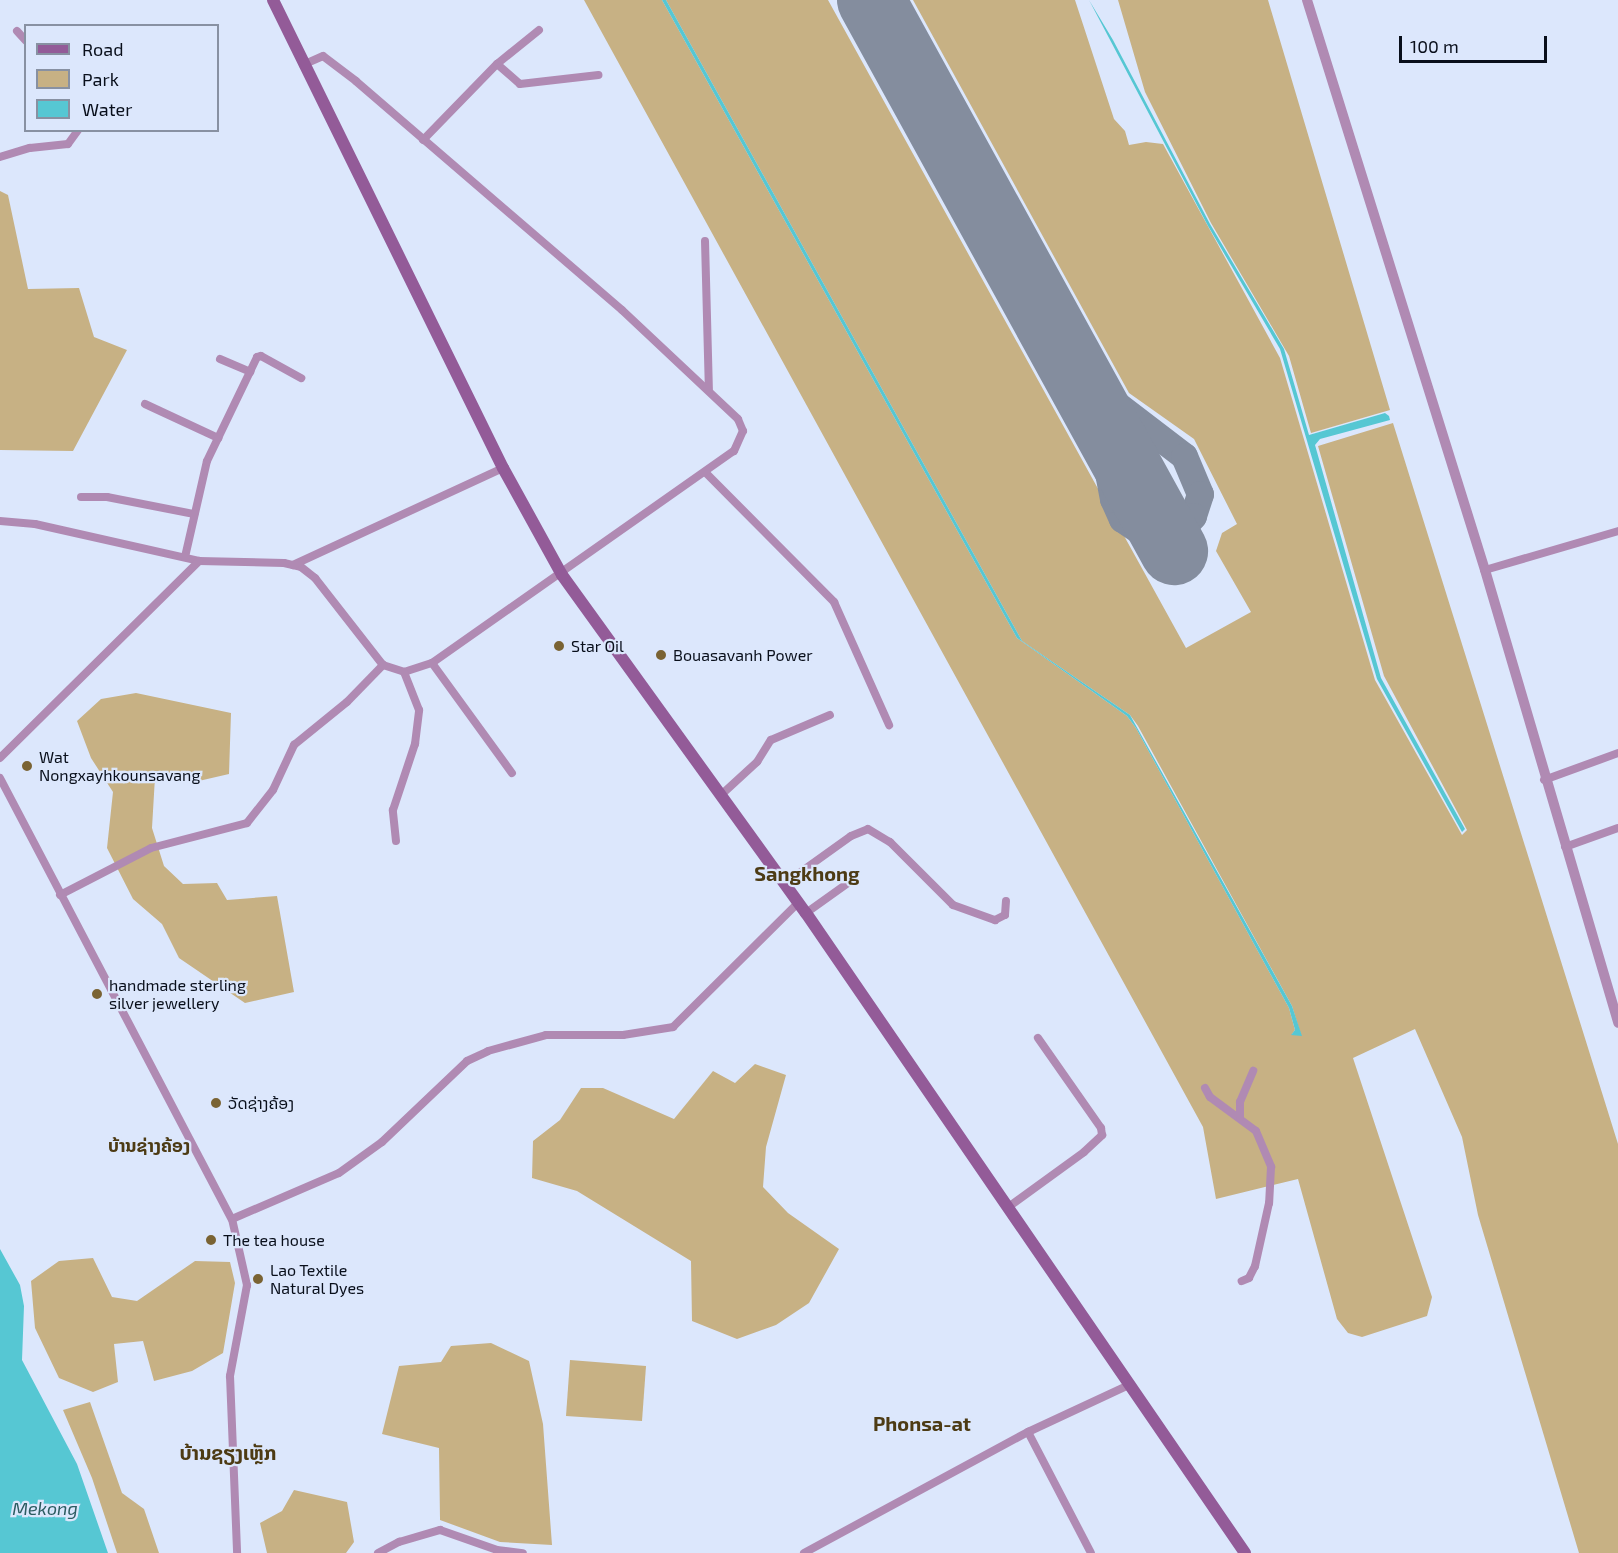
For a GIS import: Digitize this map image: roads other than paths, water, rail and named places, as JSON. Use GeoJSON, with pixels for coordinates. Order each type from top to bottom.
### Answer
{"type":"FeatureCollection","features":[{"type":"Feature","properties":{"kind":"main road"},"geometry":{"type":"LineString","coordinates":[[273,0],[503,468],[562,575],[806,913],[1245,1553]]}},
{"type":"Feature","properties":{"kind":"street"},"geometry":{"type":"LineString","coordinates":[[1307,0],[1485,570],[1544,780],[1618,1023]]}},
{"type":"Feature","properties":{"kind":"street"},"geometry":{"type":"LineString","coordinates":[[423,140],[497,64],[539,30]]}},
{"type":"Feature","properties":{"kind":"street"},"geometry":{"type":"LineString","coordinates":[[17,31],[24,39]]}},
{"type":"Feature","properties":{"kind":"street"},"geometry":{"type":"LineString","coordinates":[[0,521],[35,524],[200,561],[293,565],[308,570],[383,665],[404,672],[432,663],[562,575],[734,451],[743,431],[738,419],[709,389],[323,56],[303,65]]}},
{"type":"Feature","properties":{"kind":"street"},"geometry":{"type":"LineString","coordinates":[[497,64],[520,84],[598,75]]}},
{"type":"Feature","properties":{"kind":"street"},"geometry":{"type":"LineString","coordinates":[[0,157],[30,148],[68,144],[77,132]]}},
{"type":"Feature","properties":{"kind":"street"},"geometry":{"type":"LineString","coordinates":[[705,241],[709,389]]}},
{"type":"Feature","properties":{"kind":"street"},"geometry":{"type":"LineString","coordinates":[[185,557],[207,460],[250,372],[261,356],[301,378]]}},
{"type":"Feature","properties":{"kind":"street"},"geometry":{"type":"LineString","coordinates":[[220,359],[250,372]]}},
{"type":"Feature","properties":{"kind":"street"},"geometry":{"type":"LineString","coordinates":[[145,404],[218,438]]}},
{"type":"Feature","properties":{"kind":"street"},"geometry":{"type":"LineString","coordinates":[[293,565],[503,468]]}},
{"type":"Feature","properties":{"kind":"street"},"geometry":{"type":"LineString","coordinates":[[706,473],[834,602],[889,725]]}},
{"type":"Feature","properties":{"kind":"street"},"geometry":{"type":"LineString","coordinates":[[81,497],[107,497],[194,514]]}},
{"type":"Feature","properties":{"kind":"street"},"geometry":{"type":"LineString","coordinates":[[1485,570],[1618,531]]}},
{"type":"Feature","properties":{"kind":"street"},"geometry":{"type":"LineString","coordinates":[[0,758],[200,561]]}},
{"type":"Feature","properties":{"kind":"street"},"geometry":{"type":"LineString","coordinates":[[432,663],[512,773]]}},
{"type":"Feature","properties":{"kind":"street"},"geometry":{"type":"LineString","coordinates":[[60,895],[151,848],[247,823],[273,790],[294,745],[346,702],[383,665]]}},
{"type":"Feature","properties":{"kind":"street"},"geometry":{"type":"LineString","coordinates":[[396,841],[393,810],[415,744],[419,710],[404,672]]}},
{"type":"Feature","properties":{"kind":"street"},"geometry":{"type":"LineString","coordinates":[[721,795],[758,762],[771,740],[830,715]]}},
{"type":"Feature","properties":{"kind":"street"},"geometry":{"type":"LineString","coordinates":[[1544,780],[1618,753]]}},
{"type":"Feature","properties":{"kind":"street"},"geometry":{"type":"LineString","coordinates":[[0,778],[232,1219],[247,1285],[230,1386],[237,1553]]}},
{"type":"Feature","properties":{"kind":"street"},"geometry":{"type":"LineString","coordinates":[[1565,847],[1618,828]]}},
{"type":"Feature","properties":{"kind":"street"},"geometry":{"type":"LineString","coordinates":[[784,884],[851,836],[868,829],[890,842],[953,905],[995,920],[1005,915],[1006,901]]}},
{"type":"Feature","properties":{"kind":"street"},"geometry":{"type":"LineString","coordinates":[[806,913],[848,883]]}},
{"type":"Feature","properties":{"kind":"street"},"geometry":{"type":"LineString","coordinates":[[232,1219],[339,1173],[382,1142],[467,1061],[488,1051],[546,1035],[623,1035],[673,1028],[798,903]]}},
{"type":"Feature","properties":{"kind":"street"},"geometry":{"type":"LineString","coordinates":[[1007,1208],[1084,1152],[1102,1135],[1101,1128],[1038,1038]]}},
{"type":"Feature","properties":{"kind":"street"},"geometry":{"type":"LineString","coordinates":[[1240,1117],[1240,1102],[1253,1071]]}},
{"type":"Feature","properties":{"kind":"street"},"geometry":{"type":"LineString","coordinates":[[1205,1088],[1209,1097],[1240,1117],[1256,1131],[1271,1167],[1269,1203],[1255,1266],[1242,1281]]}},
{"type":"Feature","properties":{"kind":"street"},"geometry":{"type":"LineString","coordinates":[[804,1553],[1028,1432],[1129,1385]]}},
{"type":"Feature","properties":{"kind":"street"},"geometry":{"type":"LineString","coordinates":[[1028,1432],[1091,1553]]}},
{"type":"Feature","properties":{"kind":"street"},"geometry":{"type":"LineString","coordinates":[[378,1553],[399,1542],[440,1530],[497,1550],[523,1553]]}},
{"type":"Feature","properties":{"kind":"water"},"geometry":{"type":"Polygon","coordinates":[[[662,0],[666,0],[1022,641],[1130,715],[1292,1006],[1302,1036],[1291,1035],[1295,1030],[1289,1008],[1136,728],[1127,716],[1017,638],[662,0]]]}},
{"type":"Feature","properties":{"kind":"water"},"geometry":{"type":"Polygon","coordinates":[[[1089,0],[1113,40],[1210,224],[1284,349],[1309,435],[1385,413],[1389,416],[1390,420],[1320,439],[1315,445],[1381,678],[1465,829],[1462,832],[1377,679],[1280,349],[1208,226],[1089,0]]]}},
{"type":"Feature","properties":{"kind":"water","name":"Mekong"},"geometry":{"type":"Polygon","coordinates":[[[0,1249],[20,1285],[24,1306],[22,1360],[77,1464],[108,1553],[0,1553],[0,1249]]]}},
{"type":"Feature","properties":{"kind":"place","name":"Star Oil"},"geometry":{"type":"Point","coordinates":[559,646]}},
{"type":"Feature","properties":{"kind":"place","name":"Bouasavanh Power"},"geometry":{"type":"Point","coordinates":[661,655]}},
{"type":"Feature","properties":{"kind":"place","name":"Wat Nongxayhkounsavang"},"geometry":{"type":"Point","coordinates":[27,766]}},
{"type":"Feature","properties":{"kind":"place","name":"handmade sterling silver jewellery"},"geometry":{"type":"Point","coordinates":[97,994]}},
{"type":"Feature","properties":{"kind":"place","name":"ວັດຊ່າງຄ້ອງ"},"geometry":{"type":"Point","coordinates":[216,1103]}},
{"type":"Feature","properties":{"kind":"place","name":"The tea house"},"geometry":{"type":"Point","coordinates":[211,1240]}},
{"type":"Feature","properties":{"kind":"place","name":"Lao Textile Natural Dyes"},"geometry":{"type":"Point","coordinates":[258,1279]}},
{"type":"Feature","properties":{"kind":"district","name":"Sangkhong"},"geometry":{"type":"Point","coordinates":[807,873]}},
{"type":"Feature","properties":{"kind":"district","name":"ບ້ານຊ່າງຄ້ອງ"},"geometry":{"type":"Point","coordinates":[149,1145]}},
{"type":"Feature","properties":{"kind":"district","name":"Phonsa-at"},"geometry":{"type":"Point","coordinates":[922,1423]}},
{"type":"Feature","properties":{"kind":"district","name":"ບ້ານຊຽງເຫຼັກ"},"geometry":{"type":"Point","coordinates":[228,1452]}}]}
